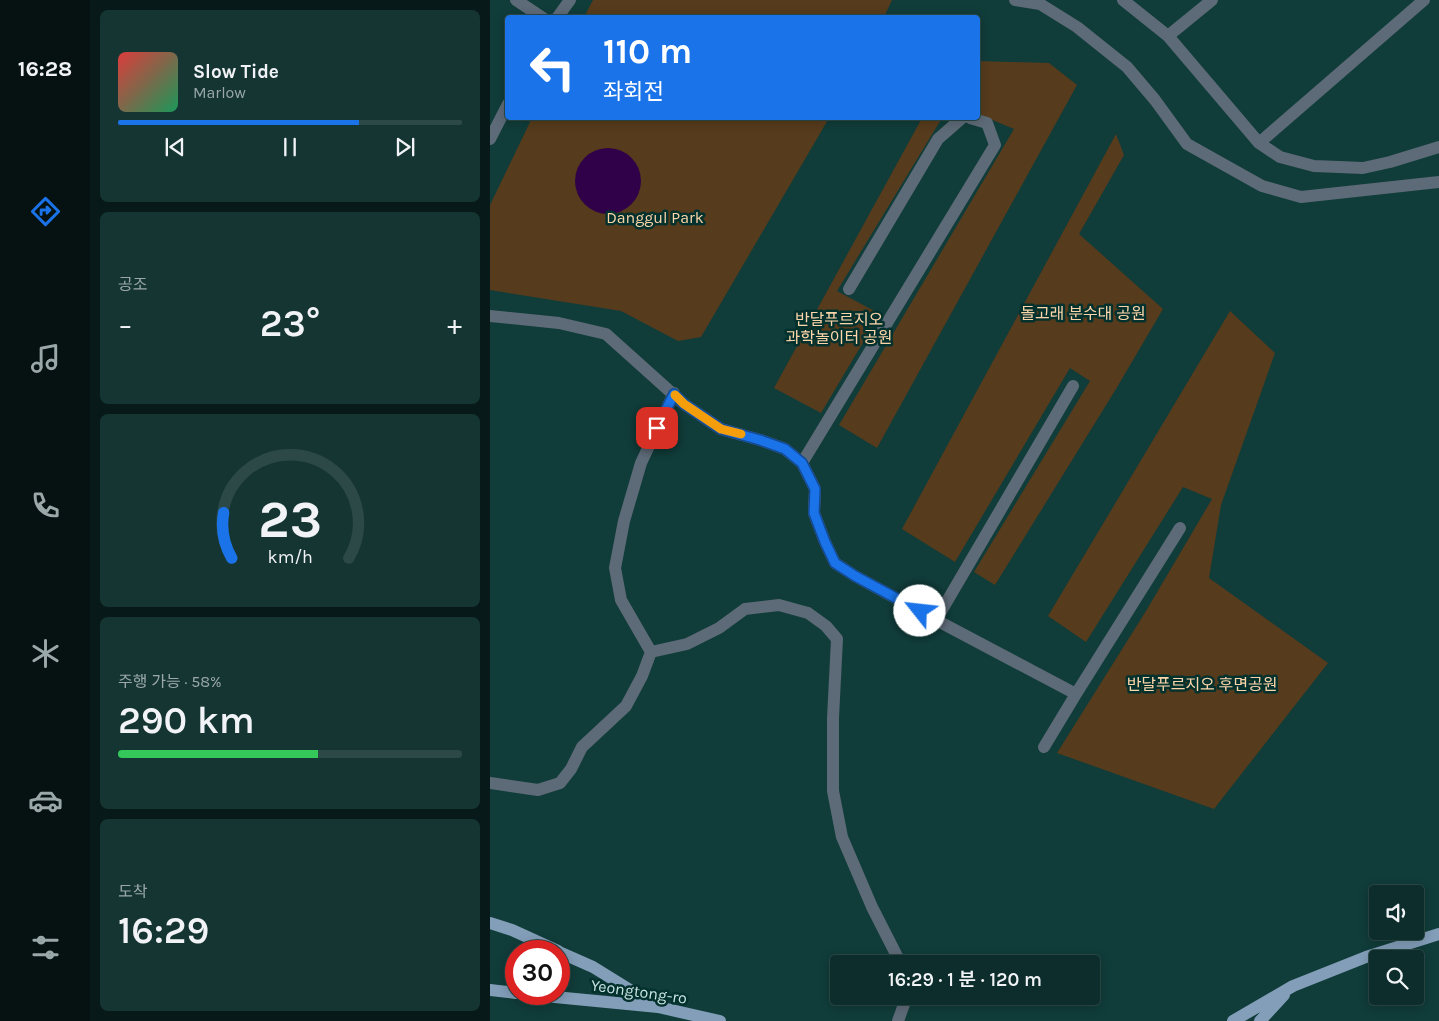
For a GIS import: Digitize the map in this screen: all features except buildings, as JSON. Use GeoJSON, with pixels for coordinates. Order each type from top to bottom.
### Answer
{"type":"FeatureCollection","features":[{"type":"Feature","properties":{"kind":"main road"},"geometry":{"type":"LineString","coordinates":[[490,923],[534,940]]}},
{"type":"Feature","properties":{"kind":"main road"},"geometry":{"type":"LineString","coordinates":[[1233,1021],[1293,986],[1366,956],[1439,934]]}},
{"type":"Feature","properties":{"kind":"main road"},"geometry":{"type":"LineString","coordinates":[[570,956],[593,967],[658,1007]]}},
{"type":"Feature","properties":{"kind":"main road"},"geometry":{"type":"LineString","coordinates":[[1260,1021],[1293,986]]}},
{"type":"Feature","properties":{"kind":"main road"},"geometry":{"type":"LineString","coordinates":[[490,990],[505,992]]}},
{"type":"Feature","properties":{"kind":"main road","name":"Yeongtong-ro"},"geometry":{"type":"LineString","coordinates":[[570,998],[658,1007],[720,1021]]}},
{"type":"Feature","properties":{"kind":"street"},"geometry":{"type":"LineString","coordinates":[[516,0],[538,15]]}},
{"type":"Feature","properties":{"kind":"street"},"geometry":{"type":"LineString","coordinates":[[559,15],[570,0]]}},
{"type":"Feature","properties":{"kind":"street"},"geometry":{"type":"LineString","coordinates":[[1015,0],[1040,4],[1078,27],[1127,67],[1155,100],[1187,144],[1262,186],[1301,197],[1439,182]]}},
{"type":"Feature","properties":{"kind":"street"},"geometry":{"type":"LineString","coordinates":[[1123,0],[1168,36],[1259,143],[1280,157],[1314,166],[1363,168],[1439,147]]}},
{"type":"Feature","properties":{"kind":"street"},"geometry":{"type":"LineString","coordinates":[[1168,36],[1212,0]]}},
{"type":"Feature","properties":{"kind":"street"},"geometry":{"type":"LineString","coordinates":[[1259,143],[1424,0]]}},
{"type":"Feature","properties":{"kind":"street"},"geometry":{"type":"LineString","coordinates":[[490,140],[505,110]]}},
{"type":"Feature","properties":{"kind":"street"},"geometry":{"type":"LineString","coordinates":[[849,289],[938,139],[960,120]]}},
{"type":"Feature","properties":{"kind":"street"},"geometry":{"type":"LineString","coordinates":[[802,463],[995,145],[987,124],[976,120]]}},
{"type":"Feature","properties":{"kind":"street"},"geometry":{"type":"LineString","coordinates":[[490,316],[559,323],[606,334],[684,404],[721,429],[785,449],[802,463],[815,489],[814,513],[835,563],[855,576],[1076,694]]}},
{"type":"Feature","properties":{"kind":"street"},"geometry":{"type":"LineString","coordinates":[[936,620],[1073,386]]}},
{"type":"Feature","properties":{"kind":"street"},"geometry":{"type":"LineString","coordinates":[[651,652],[621,600],[615,568],[624,521],[641,463],[674,394]]}},
{"type":"Feature","properties":{"kind":"street"},"geometry":{"type":"LineString","coordinates":[[1044,747],[1180,528]]}},
{"type":"Feature","properties":{"kind":"street"},"geometry":{"type":"LineString","coordinates":[[651,652],[687,644],[719,628],[746,609],[779,606],[808,613],[826,626],[837,640],[833,718],[833,791],[842,837],[872,907],[896,955]]}},
{"type":"Feature","properties":{"kind":"street"},"geometry":{"type":"LineString","coordinates":[[490,783],[538,790],[560,783],[571,768],[582,747],[626,706],[642,676],[651,652]]}},
{"type":"Feature","properties":{"kind":"street"},"geometry":{"type":"LineString","coordinates":[[898,1021],[904,1005]]}},
{"type":"Feature","properties":{"kind":"green space"},"geometry":{"type":"Polygon","coordinates":[[[593,0],[892,0],[885,15],[585,15],[593,0]]]}},
{"type":"Feature","properties":{"kind":"green space","name":"반달푸르지오 과학놀이터 공원"},"geometry":{"type":"Polygon","coordinates":[[[980,61],[1049,63],[1077,85],[877,448],[839,425],[1014,129],[980,115],[980,61]]]}},
{"type":"Feature","properties":{"kind":"green space","name":"Danggul Park"},"geometry":{"type":"Polygon","coordinates":[[[531,120],[828,120],[701,337],[678,341],[621,311],[490,290],[490,205],[531,120]]]}},
{"type":"Feature","properties":{"kind":"green space","name":"반달푸르지오 과학놀이터 공원"},"geometry":{"type":"Polygon","coordinates":[[[921,120],[941,120],[837,291],[880,314],[821,413],[774,388],[921,120]]]}},
{"type":"Feature","properties":{"kind":"green space","name":"돌고래 분수대 공원"},"geometry":{"type":"Polygon","coordinates":[[[1116,134],[1124,155],[1079,234],[1163,309],[995,585],[974,572],[1090,381],[1070,368],[955,562],[902,529],[1116,134]]]}},
{"type":"Feature","properties":{"kind":"green space","name":"반달푸르지오 후면공원"},"geometry":{"type":"Polygon","coordinates":[[[1230,311],[1275,353],[1221,505],[1209,578],[1328,663],[1214,809],[1057,753],[1146,611],[1212,499],[1183,487],[1086,642],[1048,616],[1230,311]]]}},
{"type":"Feature","properties":{"kind":"shaded area"},"geometry":{"type":"Polygon","coordinates":[[[608,148],[621,151],[631,158],[638,168],[641,181],[638,194],[631,204],[621,211],[608,214],[595,211],[585,204],[578,194],[575,181],[578,168],[585,158],[595,151],[608,148]]]}},
{"type":"Feature","properties":{"kind":"slow traffic"},"geometry":{"type":"LineString","coordinates":[[675,395],[684,404],[721,429],[741,434]]}},
{"type":"Feature","properties":{"kind":"route"},"geometry":{"type":"LineString","coordinates":[[657,428],[674,394],[684,404],[721,429],[785,449],[802,463],[815,489],[814,513],[835,563],[920,611]]}}]}
